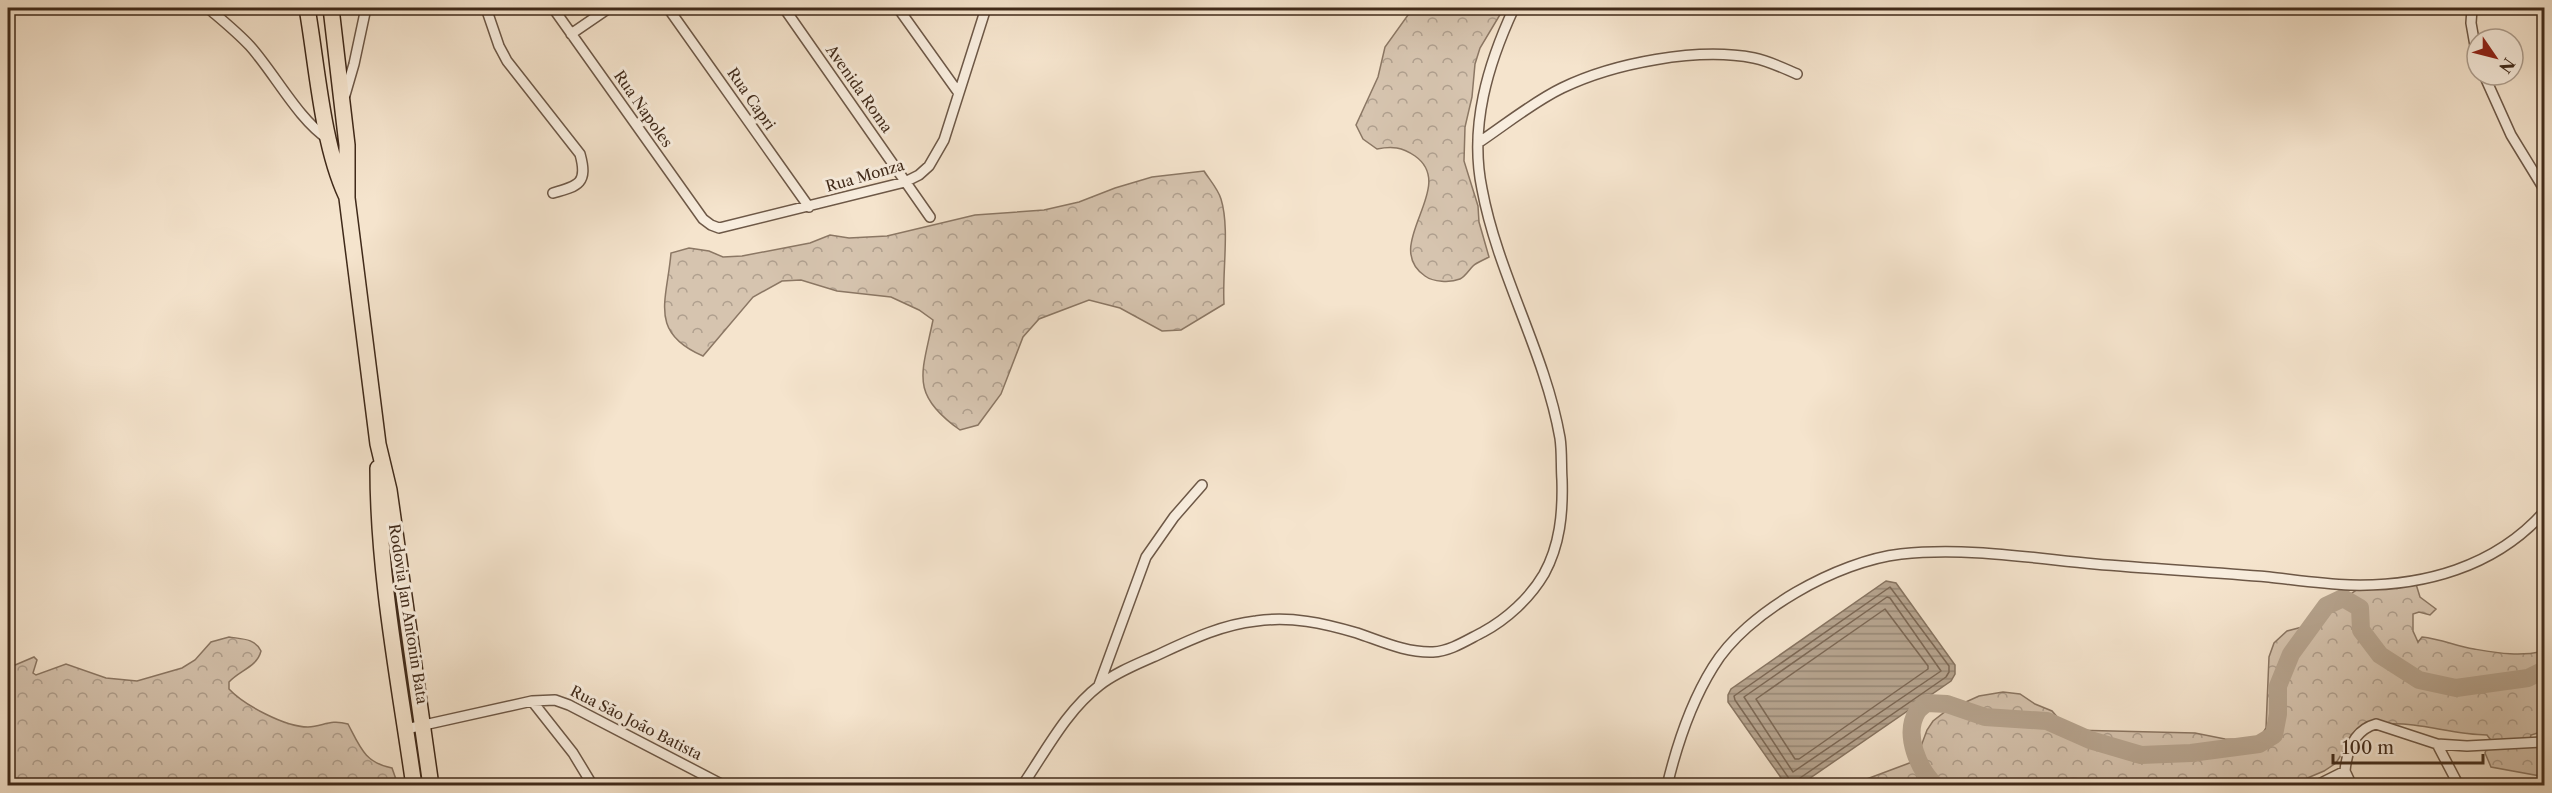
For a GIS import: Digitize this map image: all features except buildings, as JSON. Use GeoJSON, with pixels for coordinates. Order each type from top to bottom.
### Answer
{"type":"FeatureCollection","features":[{"type":"Feature","properties":{"kind":"main road","name":"Rodovia Jan Antonin Bata"},"geometry":{"type":"LineString","coordinates":[[308,8],[328,139],[339,180],[347,198]]}},
{"type":"Feature","properties":{"kind":"main road","name":"Rodovia Jan Antonin Bata"},"geometry":{"type":"LineString","coordinates":[[332,8],[349,178],[347,198],[378,444],[380,530],[414,786]]}},
{"type":"Feature","properties":{"kind":"main road"},"geometry":{"type":"LineString","coordinates":[[323,104],[342,103]]}},
{"type":"Feature","properties":{"kind":"main road","name":"Rodovia Jan Antonin Bata"},"geometry":{"type":"LineString","coordinates":[[378,444],[389,490],[431,786]]}},
{"type":"Feature","properties":{"kind":"street"},"geometry":{"type":"LineString","coordinates":[[208,8],[248,44],[308,123],[328,139]]}},
{"type":"Feature","properties":{"kind":"street"},"geometry":{"type":"LineString","coordinates":[[342,103],[354,64],[366,8]]}},
{"type":"Feature","properties":{"kind":"street"},"geometry":{"type":"LineString","coordinates":[[486,8],[499,46],[507,61],[580,154],[585,170],[582,179],[571,188],[553,194]]}},
{"type":"Feature","properties":{"kind":"street","name":"Rua Napoles"},"geometry":{"type":"LineString","coordinates":[[553,8],[703,219],[711,225]]}},
{"type":"Feature","properties":{"kind":"street"},"geometry":{"type":"LineString","coordinates":[[571,34],[609,8]]}},
{"type":"Feature","properties":{"kind":"street","name":"Rua Capri"},"geometry":{"type":"LineString","coordinates":[[668,8],[809,207]]}},
{"type":"Feature","properties":{"kind":"street","name":"Avenida Roma"},"geometry":{"type":"LineString","coordinates":[[784,8],[930,217]]}},
{"type":"Feature","properties":{"kind":"street"},"geometry":{"type":"LineString","coordinates":[[898,8],[958,92]]}},
{"type":"Feature","properties":{"kind":"street","name":"Rua Monza"},"geometry":{"type":"LineString","coordinates":[[711,225],[719,228],[809,207],[905,182],[919,175],[936,155],[944,140],[986,8]]}},
{"type":"Feature","properties":{"kind":"street"},"geometry":{"type":"LineString","coordinates":[[1022,786],[1061,726],[1099,685],[1130,667],[1211,631],[1255,621],[1305,619],[1408,650],[1435,652],[1455,646],[1490,628],[1516,609],[1543,575],[1554,549],[1563,513],[1560,439],[1544,378],[1505,271],[1481,189],[1479,143],[1484,88],[1495,50],[1514,8]]}},
{"type":"Feature","properties":{"kind":"street"},"geometry":{"type":"LineString","coordinates":[[2472,8],[2472,27]]}},
{"type":"Feature","properties":{"kind":"street"},"geometry":{"type":"LineString","coordinates":[[1479,143],[1561,88],[1634,62],[1734,55],[1756,58],[1797,74]]}},
{"type":"Feature","properties":{"kind":"street"},"geometry":{"type":"LineString","coordinates":[[2489,87],[2503,120],[2544,189]]}},
{"type":"Feature","properties":{"kind":"street"},"geometry":{"type":"LineString","coordinates":[[1099,685],[1146,557],[1174,517],[1202,485]]}},
{"type":"Feature","properties":{"kind":"street"},"geometry":{"type":"LineString","coordinates":[[1667,786],[1678,740],[1696,701],[1714,665],[1741,633],[1782,601],[1820,579],[1860,563],[1900,554],[1948,552],[2021,556],[2351,585],[2407,582],[2454,572],[2498,552],[2544,512]]}},
{"type":"Feature","properties":{"kind":"street","name":"Rua São João Batista"},"geometry":{"type":"LineString","coordinates":[[406,729],[532,701],[555,700],[569,705],[725,786]]}},
{"type":"Feature","properties":{"kind":"street"},"geometry":{"type":"LineString","coordinates":[[532,701],[573,753],[593,786]]}},
{"type":"Feature","properties":{"kind":"street"},"geometry":{"type":"LineString","coordinates":[[2352,786],[2345,771],[2346,757],[2352,742],[2359,733],[2376,724],[2437,744],[2468,746],[2544,742]]}},
{"type":"Feature","properties":{"kind":"street"},"geometry":{"type":"LineString","coordinates":[[2437,744],[2459,786]]}},
{"type":"Feature","properties":{"kind":"street"},"geometry":{"type":"LineString","coordinates":[[2315,786],[2345,771]]}},
{"type":"Feature","properties":{"kind":"green space"},"geometry":{"type":"Polygon","coordinates":[[[1413,8],[1504,8],[1480,48],[1475,64],[1472,97],[1465,127],[1464,161],[1478,206],[1479,222],[1489,257],[1475,265],[1462,278],[1451,281],[1437,281],[1428,278],[1413,263],[1411,249],[1414,233],[1429,183],[1426,169],[1415,156],[1406,151],[1392,148],[1377,149],[1363,139],[1356,125],[1378,77],[1385,47],[1413,8]]]}},
{"type":"Feature","properties":{"kind":"green space"},"geometry":{"type":"Polygon","coordinates":[[[1204,171],[1218,192],[1224,211],[1224,304],[1181,330],[1162,331],[1120,308],[1089,300],[1039,319],[1023,337],[1001,394],[978,425],[960,430],[933,405],[926,394],[923,369],[933,320],[919,310],[891,297],[837,291],[801,280],[782,281],[753,297],[703,356],[674,337],[668,326],[665,300],[671,253],[689,248],[709,251],[723,257],[742,256],[810,243],[830,235],[849,238],[887,236],[975,215],[1044,210],[1079,202],[1152,177],[1204,171]]]}},
{"type":"Feature","properties":{"kind":"green space"},"geometry":{"type":"Polygon","coordinates":[[[2365,584],[2416,584],[2420,597],[2436,609],[2430,615],[2419,612],[2413,614],[2413,631],[2418,642],[2422,637],[2500,653],[2526,654],[2544,651],[2544,731],[2531,735],[2530,739],[2544,751],[2544,779],[2540,776],[2491,767],[2485,753],[2490,739],[2487,735],[2387,724],[2355,733],[2336,763],[2324,771],[2291,785],[2111,786],[2093,780],[2074,778],[2054,780],[2036,786],[1848,786],[1912,762],[1917,757],[1927,730],[1933,721],[1946,711],[1979,696],[2003,692],[2020,694],[2052,711],[2071,730],[2195,733],[2225,739],[2252,740],[2261,736],[2266,728],[2269,657],[2274,643],[2287,631],[2306,626],[2324,604],[2345,598],[2365,584]]]}},
{"type":"Feature","properties":{"kind":"green space"},"geometry":{"type":"Polygon","coordinates":[[[229,637],[251,641],[261,651],[252,665],[229,682],[229,689],[265,714],[288,723],[308,727],[332,722],[348,724],[360,747],[369,758],[392,768],[398,785],[8,785],[8,668],[34,657],[37,660],[33,673],[36,675],[66,664],[106,678],[137,681],[182,668],[195,660],[211,642],[229,637]]]}},
{"type":"Feature","properties":{"kind":"water"},"geometry":{"type":"Polygon","coordinates":[[[1886,581],[1896,583],[1955,665],[1955,674],[1951,681],[1800,785],[1789,785],[1784,782],[1728,702],[1728,695],[1731,689],[1886,581]]]}},
{"type":"Feature","properties":{"kind":"waterway"},"geometry":{"type":"LineString","coordinates":[[1936,786],[1919,762],[1912,741],[1913,721],[1918,711],[1927,703],[1947,704],[1985,717],[2047,721],[2090,740],[2141,755],[2191,753],[2259,744],[2274,735],[2278,714],[2278,686],[2291,654],[2326,606],[2343,598],[2360,608],[2361,630],[2380,655],[2419,680],[2456,688],[2528,678],[2544,670]]}}]}
